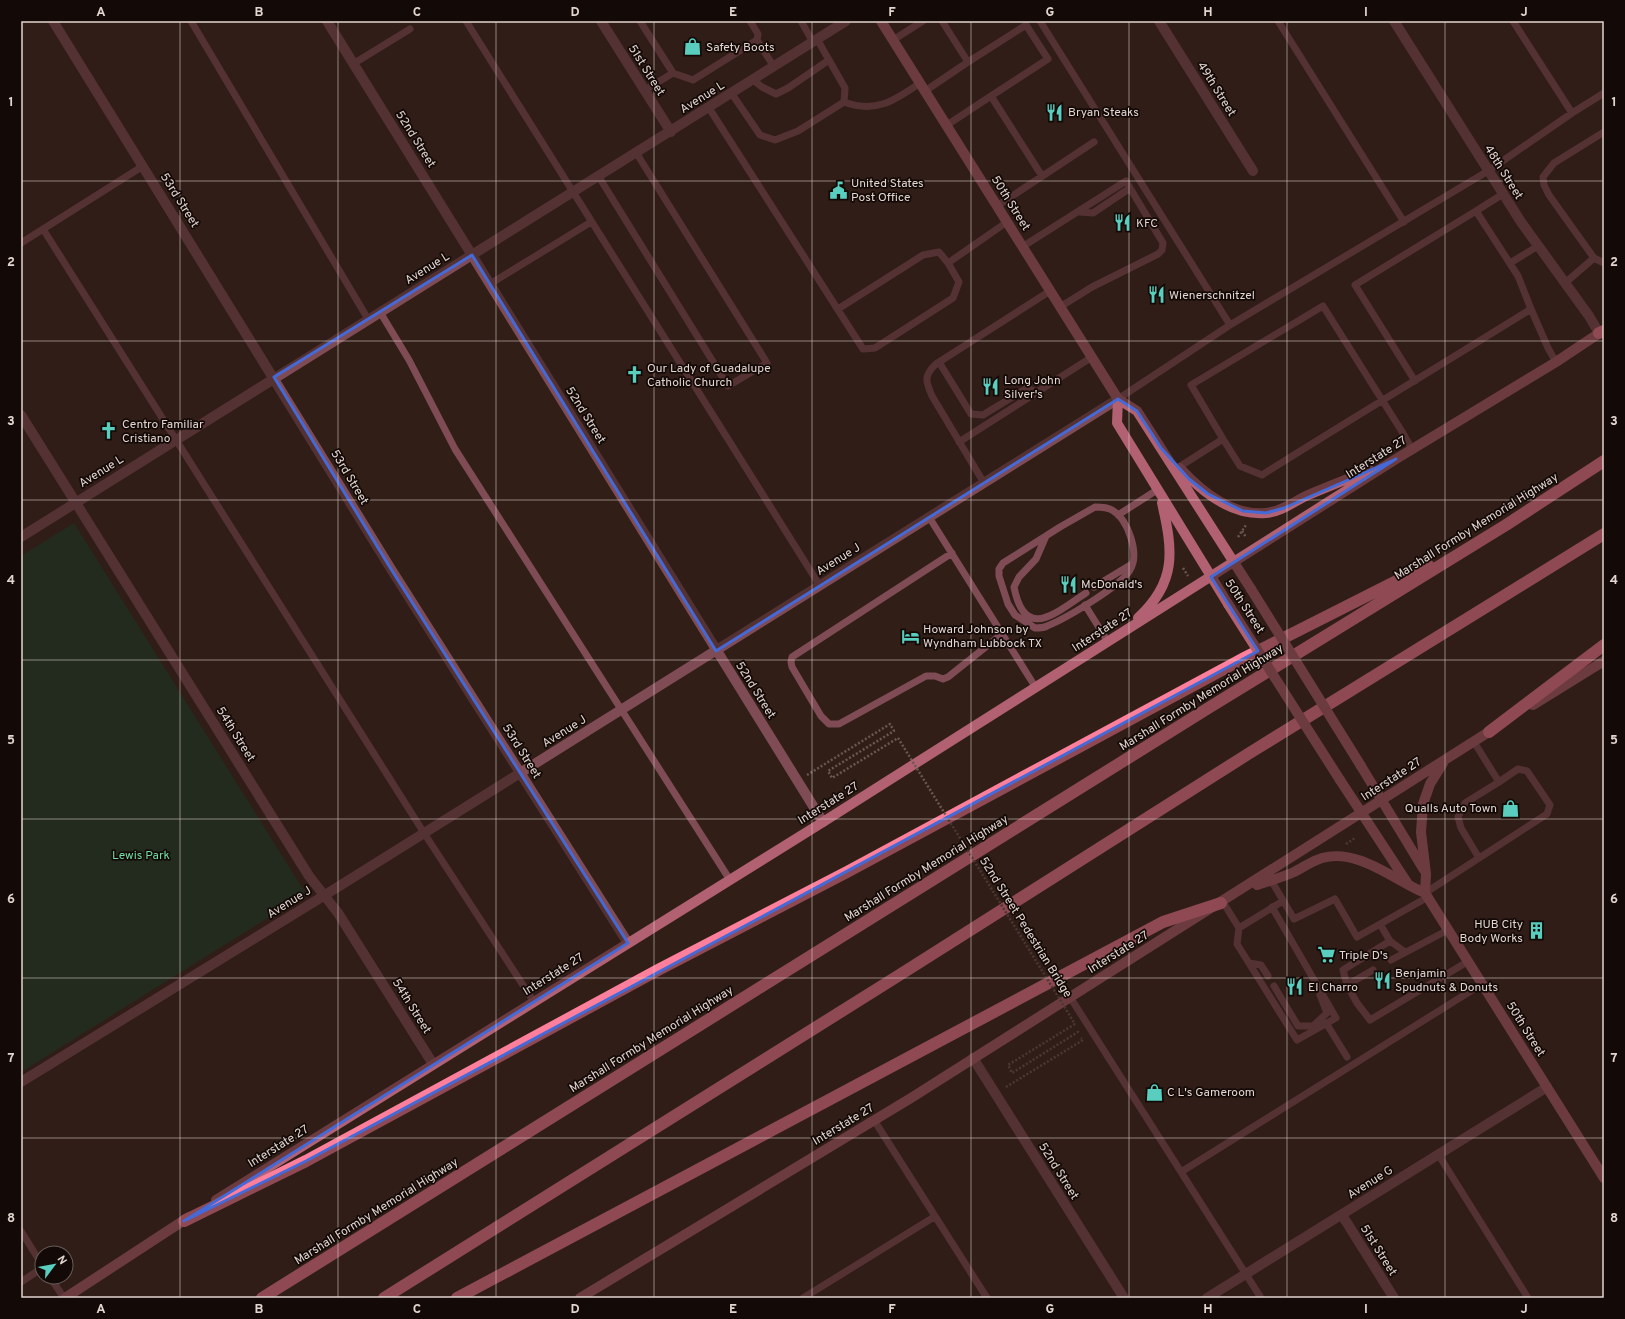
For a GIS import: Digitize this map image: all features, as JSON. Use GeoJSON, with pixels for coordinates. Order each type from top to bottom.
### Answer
{"type":"FeatureCollection","features":[{"type":"Feature","properties":{"kind":"highway","name":"Marshall Formby Memorial Highway"},"geometry":{"type":"LineString","coordinates":[[262,1298],[1204,711],[1506,525],[1604,461]]}},
{"type":"Feature","properties":{"kind":"highway"},"geometry":{"type":"LineString","coordinates":[[184,1221],[306,1161],[616,992],[847,872],[1246,658],[1506,525]]}},
{"type":"Feature","properties":{"kind":"highway"},"geometry":{"type":"LineString","coordinates":[[384,1298],[901,974],[1248,754],[1604,534]]}},
{"type":"Feature","properties":{"kind":"highway"},"geometry":{"type":"LineString","coordinates":[[1489,732],[1604,645]]}},
{"type":"Feature","properties":{"kind":"highway"},"geometry":{"type":"LineString","coordinates":[[457,1298],[1162,922],[1222,902]]}},
{"type":"Feature","properties":{"kind":"main road","name":"50th Street"},"geometry":{"type":"LineString","coordinates":[[881,21],[1118,399],[1138,411],[1162,448],[1362,766],[1426,874]]}},
{"type":"Feature","properties":{"kind":"main road","name":"Interstate 27"},"geometry":{"type":"LineString","coordinates":[[65,1298],[433,1064],[824,822],[1396,459],[1556,362],[1602,331]]}},
{"type":"Feature","properties":{"kind":"main road","name":"50th Street"},"geometry":{"type":"LineString","coordinates":[[1118,399],[1117,423],[1210,577],[1361,814],[1409,886]]}},
{"type":"Feature","properties":{"kind":"main road"},"geometry":{"type":"LineString","coordinates":[[1162,448],[1189,479],[1208,494],[1221,502],[1243,511],[1266,513],[1284,508],[1307,496],[1396,459]]}},
{"type":"Feature","properties":{"kind":"main road"},"geometry":{"type":"LineString","coordinates":[[1120,634],[1140,617],[1155,600],[1164,584],[1169,567],[1170,549],[1159,492]]}},
{"type":"Feature","properties":{"kind":"main road","name":"Interstate 27"},"geometry":{"type":"LineString","coordinates":[[581,1298],[874,1120],[1604,661]]}},
{"type":"Feature","properties":{"kind":"main road"},"geometry":{"type":"LineString","coordinates":[[1240,891],[1293,872],[1322,858],[1336,857],[1356,859],[1426,895],[1426,874],[1421,832],[1423,804],[1430,784],[1446,760]]}},
{"type":"Feature","properties":{"kind":"main road","name":"50th Street"},"geometry":{"type":"LineString","coordinates":[[1426,895],[1604,1178]]}},
{"type":"Feature","properties":{"kind":"street","name":"53rd Street"},"geometry":{"type":"LineString","coordinates":[[53,21],[274,377],[391,569],[628,943]]}},
{"type":"Feature","properties":{"kind":"street","name":"52nd Street"},"geometry":{"type":"LineString","coordinates":[[327,21],[716,651],[824,822]]}},
{"type":"Feature","properties":{"kind":"street","name":"51st Street"},"geometry":{"type":"LineString","coordinates":[[601,21],[671,132]]}},
{"type":"Feature","properties":{"kind":"street","name":"Avenue L"},"geometry":{"type":"LineString","coordinates":[[21,537],[274,377],[636,154],[846,21]]}},
{"type":"Feature","properties":{"kind":"street","name":"49th Street"},"geometry":{"type":"LineString","coordinates":[[1159,21],[1253,171]]}},
{"type":"Feature","properties":{"kind":"street","name":"48th Street"},"geometry":{"type":"LineString","coordinates":[[1394,21],[1503,194],[1538,246],[1602,331]]}},
{"type":"Feature","properties":{"kind":"street","name":"Avenue J"},"geometry":{"type":"LineString","coordinates":[[21,1082],[521,773],[1118,399]]}},
{"type":"Feature","properties":{"kind":"street","name":"54th Street"},"geometry":{"type":"LineString","coordinates":[[21,415],[309,876],[338,913],[433,1064]]}},
{"type":"Feature","properties":{"kind":"street","name":"52nd Street"},"geometry":{"type":"LineString","coordinates":[[973,1058],[1124,1298]]}},
{"type":"Feature","properties":{"kind":"street","name":"Avenue G"},"geometry":{"type":"LineString","coordinates":[[1207,1298],[1547,1087]]}},
{"type":"Feature","properties":{"kind":"street","name":"51st Street"},"geometry":{"type":"LineString","coordinates":[[1342,1215],[1394,1298]]}},
{"type":"Feature","properties":{"kind":"lane"},"geometry":{"type":"LineString","coordinates":[[191,21],[368,319]]}},
{"type":"Feature","properties":{"kind":"lane"},"geometry":{"type":"LineString","coordinates":[[466,21],[572,193],[820,586]]}},
{"type":"Feature","properties":{"kind":"lane"},"geometry":{"type":"LineString","coordinates":[[640,21],[673,73],[693,80],[757,40]]}},
{"type":"Feature","properties":{"kind":"lane"},"geometry":{"type":"LineString","coordinates":[[750,21],[758,34],[757,40],[774,67]]}},
{"type":"Feature","properties":{"kind":"lane"},"geometry":{"type":"LineString","coordinates":[[801,21],[829,60],[845,88],[844,102]]}},
{"type":"Feature","properties":{"kind":"lane"},"geometry":{"type":"LineString","coordinates":[[893,40],[923,21]]}},
{"type":"Feature","properties":{"kind":"lane"},"geometry":{"type":"LineString","coordinates":[[942,21],[968,62]]}},
{"type":"Feature","properties":{"kind":"lane"},"geometry":{"type":"LineString","coordinates":[[1040,21],[1230,325]]}},
{"type":"Feature","properties":{"kind":"lane"},"geometry":{"type":"LineString","coordinates":[[1278,21],[1404,222]]}},
{"type":"Feature","properties":{"kind":"lane"},"geometry":{"type":"LineString","coordinates":[[1513,21],[1572,114]]}},
{"type":"Feature","properties":{"kind":"lane"},"geometry":{"type":"LineString","coordinates":[[844,102],[858,107],[885,104],[896,100],[968,62],[1026,25],[1048,59],[947,125]]}},
{"type":"Feature","properties":{"kind":"lane"},"geometry":{"type":"LineString","coordinates":[[354,64],[410,29]]}},
{"type":"Feature","properties":{"kind":"lane"},"geometry":{"type":"LineString","coordinates":[[752,80],[776,94],[788,88],[829,60]]}},
{"type":"Feature","properties":{"kind":"lane"},"geometry":{"type":"LineString","coordinates":[[645,90],[673,73]]}},
{"type":"Feature","properties":{"kind":"lane"},"geometry":{"type":"LineString","coordinates":[[1118,399],[1230,325],[1488,171],[1604,93]]}},
{"type":"Feature","properties":{"kind":"lane"},"geometry":{"type":"LineString","coordinates":[[732,94],[760,135],[776,140],[798,131],[844,102]]}},
{"type":"Feature","properties":{"kind":"lane"},"geometry":{"type":"LineString","coordinates":[[991,96],[1042,176]]}},
{"type":"Feature","properties":{"kind":"lane"},"geometry":{"type":"LineString","coordinates":[[709,108],[863,349],[875,348],[953,298],[959,282],[948,263],[939,252],[923,255],[838,309]]}},
{"type":"Feature","properties":{"kind":"lane"},"geometry":{"type":"LineString","coordinates":[[1604,132],[1554,163],[1543,177],[1544,185],[1549,195],[1594,258],[1604,263]]}},
{"type":"Feature","properties":{"kind":"lane"},"geometry":{"type":"LineString","coordinates":[[997,206],[1094,142]]}},
{"type":"Feature","properties":{"kind":"lane"},"geometry":{"type":"LineString","coordinates":[[599,177],[728,386],[767,363],[636,154]]}},
{"type":"Feature","properties":{"kind":"lane"},"geometry":{"type":"LineString","coordinates":[[21,243],[143,166]]}},
{"type":"Feature","properties":{"kind":"lane"},"geometry":{"type":"LineString","coordinates":[[1022,247],[1126,182],[1130,188],[1163,243],[1162,250],[1158,254],[1092,287],[1060,307]]}},
{"type":"Feature","properties":{"kind":"lane"},"geometry":{"type":"LineString","coordinates":[[1415,381],[1355,285],[1503,194]]}},
{"type":"Feature","properties":{"kind":"lane"},"geometry":{"type":"LineString","coordinates":[[1476,211],[1518,276],[1548,348],[1556,362]]}},
{"type":"Feature","properties":{"kind":"lane"},"geometry":{"type":"LineString","coordinates":[[490,284],[591,222]]}},
{"type":"Feature","properties":{"kind":"lane"},"geometry":{"type":"LineString","coordinates":[[948,263],[1007,222]]}},
{"type":"Feature","properties":{"kind":"lane"},"geometry":{"type":"LineString","coordinates":[[43,229],[424,833],[534,1002]]}},
{"type":"Feature","properties":{"kind":"lane"},"geometry":{"type":"LineString","coordinates":[[1510,263],[1538,246]]}},
{"type":"Feature","properties":{"kind":"lane"},"geometry":{"type":"LineString","coordinates":[[1565,283],[1594,258]]}},
{"type":"Feature","properties":{"kind":"lane"},"geometry":{"type":"LineString","coordinates":[[984,483],[932,396],[926,382],[928,371],[938,362],[1050,291]]}},
{"type":"Feature","properties":{"kind":"lane"},"geometry":{"type":"LineString","coordinates":[[1412,449],[1382,400],[1322,306],[1191,386],[1240,466],[1262,475],[1382,400],[1531,309]]}},
{"type":"Feature","properties":{"kind":"lane"},"geometry":{"type":"LineString","coordinates":[[380,312],[409,360],[454,449],[730,880]]}},
{"type":"Feature","properties":{"kind":"lane"},"geometry":{"type":"LineString","coordinates":[[959,442],[1092,357]]}},
{"type":"Feature","properties":{"kind":"lane"},"geometry":{"type":"LineString","coordinates":[[938,362],[971,414],[983,415],[1027,388],[1037,392]]}},
{"type":"Feature","properties":{"kind":"lane"},"geometry":{"type":"LineString","coordinates":[[1179,467],[1223,439]]}},
{"type":"Feature","properties":{"kind":"lane"},"geometry":{"type":"LineString","coordinates":[[1118,515],[1159,492]]}},
{"type":"Feature","properties":{"kind":"lane"},"geometry":{"type":"LineString","coordinates":[[1102,506],[1112,510],[1118,515],[1127,528],[1134,550],[1131,570],[1118,584],[1046,627],[1035,628],[1015,615],[1008,604],[999,576],[999,569],[1003,563],[1095,507],[1102,506]]}},
{"type":"Feature","properties":{"kind":"lane"},"geometry":{"type":"LineString","coordinates":[[929,517],[1036,688]]}},
{"type":"Feature","properties":{"kind":"lane"},"geometry":{"type":"LineString","coordinates":[[1046,536],[1036,559],[1020,577],[1014,587],[1016,598],[1024,612],[1031,618],[1040,620],[1048,618],[1086,594]]}},
{"type":"Feature","properties":{"kind":"lane"},"geometry":{"type":"LineString","coordinates":[[952,554],[792,657],[790,662],[792,667],[821,716],[829,724],[839,724],[926,676],[935,676],[943,679],[948,677],[1002,634]]}},
{"type":"Feature","properties":{"kind":"lane"},"geometry":{"type":"LineString","coordinates":[[1094,587],[1132,564]]}},
{"type":"Feature","properties":{"kind":"lane"},"geometry":{"type":"LineString","coordinates":[[1085,605],[1108,642]]}},
{"type":"Feature","properties":{"kind":"lane"},"geometry":{"type":"LineString","coordinates":[[1474,742],[1499,782]]}},
{"type":"Feature","properties":{"kind":"lane"},"geometry":{"type":"LineString","coordinates":[[1271,880],[1294,919],[1335,899],[1357,937],[1426,895],[1547,814],[1550,805],[1527,771],[1518,769],[1465,803],[1458,817],[1461,828],[1480,858]]}},
{"type":"Feature","properties":{"kind":"lane"},"geometry":{"type":"LineString","coordinates":[[1238,928],[1283,900]]}},
{"type":"Feature","properties":{"kind":"lane"},"geometry":{"type":"LineString","coordinates":[[1222,902],[1238,928],[1237,944],[1296,1040],[1336,1018],[1272,907]]}},
{"type":"Feature","properties":{"kind":"lane"},"geometry":{"type":"LineString","coordinates":[[1380,924],[1390,940],[1405,952]]}},
{"type":"Feature","properties":{"kind":"lane"},"geometry":{"type":"LineString","coordinates":[[1391,960],[1448,930]]}},
{"type":"Feature","properties":{"kind":"lane"},"geometry":{"type":"LineString","coordinates":[[1390,940],[1343,970],[1347,985],[1357,1003],[1370,1020],[1468,962]]}},
{"type":"Feature","properties":{"kind":"lane"},"geometry":{"type":"LineString","coordinates":[[1249,963],[1261,965],[1268,976]]}},
{"type":"Feature","properties":{"kind":"lane"},"geometry":{"type":"LineString","coordinates":[[1347,985],[1373,970]]}},
{"type":"Feature","properties":{"kind":"lane"},"geometry":{"type":"LineString","coordinates":[[1274,986],[1298,1026],[1313,1026],[1327,1013],[1312,981],[1313,976]]}},
{"type":"Feature","properties":{"kind":"lane"},"geometry":{"type":"LineString","coordinates":[[1181,1172],[1482,984]]}},
{"type":"Feature","properties":{"kind":"lane"},"geometry":{"type":"LineString","coordinates":[[1070,997],[1260,1298]]}},
{"type":"Feature","properties":{"kind":"lane"},"geometry":{"type":"LineString","coordinates":[[1326,1024],[1347,1057]]}},
{"type":"Feature","properties":{"kind":"lane"},"geometry":{"type":"LineString","coordinates":[[874,1120],[934,1217],[987,1298]]}},
{"type":"Feature","properties":{"kind":"lane"},"geometry":{"type":"LineString","coordinates":[[1438,1154],[1528,1298]]}},
{"type":"Feature","properties":{"kind":"lane"},"geometry":{"type":"LineString","coordinates":[[803,1298],[934,1217]]}},
{"type":"Feature","properties":{"kind":"lane"},"geometry":{"type":"LineString","coordinates":[[21,1231],[34,1252]]}},
{"type":"Feature","properties":{"kind":"lane"},"geometry":{"type":"LineString","coordinates":[[21,1282],[34,1273]]}},
{"type":"Feature","properties":{"kind":"lane"},"geometry":{"type":"LineString","coordinates":[[56,1285],[65,1298]]}},
{"type":"Feature","properties":{"kind":"path"},"geometry":{"type":"LineString","coordinates":[[1238,537],[1246,525]]}},
{"type":"Feature","properties":{"kind":"path"},"geometry":{"type":"LineString","coordinates":[[1242,531],[1246,538]]}},
{"type":"Feature","properties":{"kind":"path"},"geometry":{"type":"LineString","coordinates":[[1183,568],[1188,576]]}},
{"type":"Feature","properties":{"kind":"path"},"geometry":{"type":"LineString","coordinates":[[1178,570],[1187,568]]}},
{"type":"Feature","properties":{"kind":"path","name":"52nd Street Pedestrian Bridge"},"geometry":{"type":"LineString","coordinates":[[798,780],[890,724],[894,731],[828,771],[832,778],[898,738],[1075,1024],[1008,1065],[1012,1073],[1078,1032],[1083,1040],[995,1094]]}},
{"type":"Feature","properties":{"kind":"path"},"geometry":{"type":"LineString","coordinates":[[1348,835],[1350,840]]}},
{"type":"Feature","properties":{"kind":"path"},"geometry":{"type":"LineString","coordinates":[[1343,847],[1350,840],[1355,838]]}},
{"type":"Feature","properties":{"kind":"highlighted area"},"geometry":{"type":"Polygon","coordinates":[[[472,255],[716,651],[1118,399],[1137,411],[1161,448],[1189,479],[1208,494],[1243,511],[1266,513],[1284,508],[1396,459],[1211,577],[1258,651],[306,1161],[184,1221],[628,943],[391,569],[274,377],[472,255]]]}},
{"type":"Feature","properties":{"kind":"green space","name":"Lewis Park"},"geometry":{"type":"Polygon","coordinates":[[[74,523],[306,894],[21,1072],[21,556],[74,523]]]}},
{"type":"Feature","properties":{"kind":"place","name":"Safety Boots"},"geometry":{"type":"Point","coordinates":[693,47]}},
{"type":"Feature","properties":{"kind":"place","name":"Bryan Steaks"},"geometry":{"type":"Point","coordinates":[1055,112]}},
{"type":"Feature","properties":{"kind":"place","name":"United States Post Office"},"geometry":{"type":"Point","coordinates":[838,190]}},
{"type":"Feature","properties":{"kind":"place","name":"KFC"},"geometry":{"type":"Point","coordinates":[1123,223]}},
{"type":"Feature","properties":{"kind":"place","name":"Wienerschnitzel"},"geometry":{"type":"Point","coordinates":[1156,295]}},
{"type":"Feature","properties":{"kind":"place","name":"Our Lady of Guadalupe Catholic Church"},"geometry":{"type":"Point","coordinates":[634,375]}},
{"type":"Feature","properties":{"kind":"place","name":"Long John Silver's"},"geometry":{"type":"Point","coordinates":[991,387]}},
{"type":"Feature","properties":{"kind":"place","name":"Centro Familiar Cristiano"},"geometry":{"type":"Point","coordinates":[109,431]}},
{"type":"Feature","properties":{"kind":"place","name":"McDonald's"},"geometry":{"type":"Point","coordinates":[1068,584]}},
{"type":"Feature","properties":{"kind":"place","name":"Howard Johnson by Wyndham Lubbock TX"},"geometry":{"type":"Point","coordinates":[910,636]}},
{"type":"Feature","properties":{"kind":"place","name":"Qualls Auto Town"},"geometry":{"type":"Point","coordinates":[1510,808]}},
{"type":"Feature","properties":{"kind":"place","name":"HUB City Body Works"},"geometry":{"type":"Point","coordinates":[1536,931]}},
{"type":"Feature","properties":{"kind":"place","name":"Triple D's"},"geometry":{"type":"Point","coordinates":[1326,955]}},
{"type":"Feature","properties":{"kind":"place","name":"Benjamin Spudnuts & Donuts"},"geometry":{"type":"Point","coordinates":[1382,980]}},
{"type":"Feature","properties":{"kind":"place","name":"El Charro"},"geometry":{"type":"Point","coordinates":[1295,987]}},
{"type":"Feature","properties":{"kind":"place","name":"C L's Gameroom"},"geometry":{"type":"Point","coordinates":[1154,1092]}}]}
